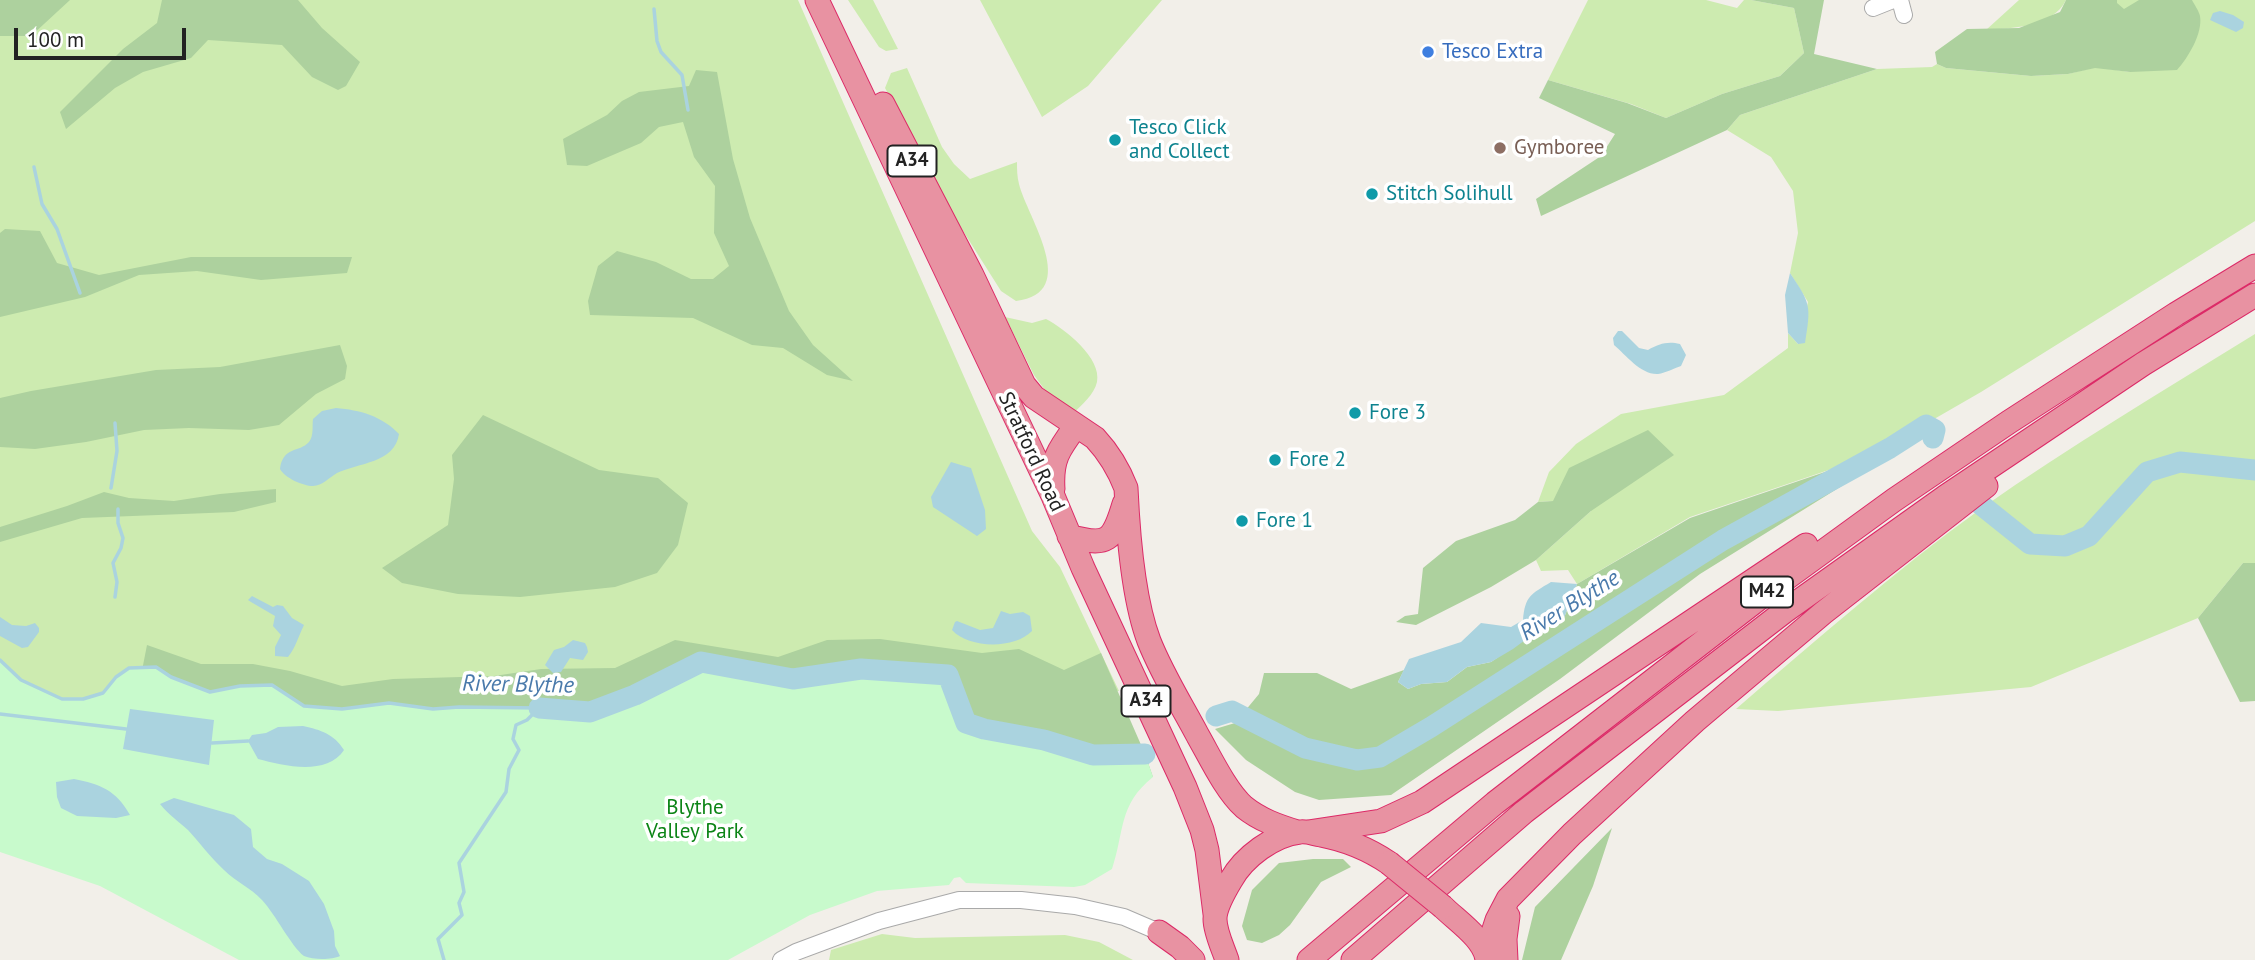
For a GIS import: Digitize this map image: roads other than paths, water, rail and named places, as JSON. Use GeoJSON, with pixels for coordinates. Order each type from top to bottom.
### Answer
{"type":"FeatureCollection","features":[{"type":"Feature","properties":{"kind":"highway","name":"Stratford Road"},"geometry":{"type":"LineString","coordinates":[[817,0],[1053,496],[1180,776],[1202,830],[1207,850],[1215,918]]}},
{"type":"Feature","properties":{"kind":"highway","name":"Stratford Road"},"geometry":{"type":"LineString","coordinates":[[833,0],[972,275],[1024,385],[1034,397],[1103,446],[1122,479],[1126,488],[1141,610],[1148,639],[1171,688],[1236,798],[1257,816],[1275,825],[1303,832]]}},
{"type":"Feature","properties":{"kind":"highway"},"geometry":{"type":"LineString","coordinates":[[1159,932],[1194,960],[1229,884],[1255,852],[1266,845],[1303,832],[1381,821],[1422,802],[1785,560],[1992,416],[2152,311],[2255,264]]}},
{"type":"Feature","properties":{"kind":"highway","name":"M42"},"geometry":{"type":"LineString","coordinates":[[1309,960],[1495,803],[1762,596],[1894,500],[2009,422],[2255,264]]}},
{"type":"Feature","properties":{"kind":"highway","name":"M42"},"geometry":{"type":"LineString","coordinates":[[1353,960],[1524,812],[1784,611],[1945,497],[2143,364],[2255,295]]}},
{"type":"Feature","properties":{"kind":"highway"},"geometry":{"type":"LineString","coordinates":[[1493,958],[1501,909],[1572,834],[1695,721],[1801,631],[2143,364]]}},
{"type":"Feature","properties":{"kind":"highway","name":"A34"},"geometry":{"type":"LineString","coordinates":[[1053,496],[1054,459],[1076,426]]}},
{"type":"Feature","properties":{"kind":"highway"},"geometry":{"type":"LineString","coordinates":[[1069,536],[1094,542],[1108,538],[1116,529],[1126,497]]}},
{"type":"Feature","properties":{"kind":"highway","name":"A34"},"geometry":{"type":"LineString","coordinates":[[1303,832],[1347,840],[1368,849],[1443,907],[1493,958]]}},
{"type":"Feature","properties":{"kind":"highway","name":"A34"},"geometry":{"type":"LineString","coordinates":[[1215,918],[1227,960]]}},
{"type":"Feature","properties":{"kind":"highway"},"geometry":{"type":"LineString","coordinates":[[1159,932],[1167,943],[1168,960]]}},
{"type":"Feature","properties":{"kind":"street"},"geometry":{"type":"LineString","coordinates":[[1873,8],[1894,0]]}},
{"type":"Feature","properties":{"kind":"street"},"geometry":{"type":"LineString","coordinates":[[781,960],[879,921],[958,900],[1021,900],[1075,906],[1125,917],[1159,932]]}},
{"type":"Feature","properties":{"kind":"water"},"geometry":{"type":"Polygon","coordinates":[[[2220,11],[2244,22],[2243,28],[2236,32],[2210,20],[2213,13],[2220,11]]]}},
{"type":"Feature","properties":{"kind":"water"},"geometry":{"type":"Polygon","coordinates":[[[1790,273],[1808,306],[1805,343],[1798,344],[1788,333],[1785,295],[1790,273]]]}},
{"type":"Feature","properties":{"kind":"water"},"geometry":{"type":"Polygon","coordinates":[[[1618,331],[1622,331],[1639,348],[1648,350],[1675,343],[1680,344],[1686,355],[1681,366],[1658,374],[1646,371],[1614,345],[1613,338],[1618,331]]]}},
{"type":"Feature","properties":{"kind":"water"},"geometry":{"type":"Polygon","coordinates":[[[336,408],[354,410],[378,418],[399,434],[396,444],[391,451],[374,461],[337,473],[316,486],[295,481],[280,469],[284,457],[311,440],[313,419],[322,411],[336,408]]]}},
{"type":"Feature","properties":{"kind":"water"},"geometry":{"type":"Polygon","coordinates":[[[951,462],[971,468],[985,510],[986,529],[977,536],[933,507],[931,497],[951,462]]]}},
{"type":"Feature","properties":{"kind":"water"},"geometry":{"type":"Polygon","coordinates":[[[1551,582],[1577,584],[1564,618],[1548,623],[1491,662],[1467,667],[1447,682],[1421,684],[1408,689],[1398,682],[1409,659],[1461,642],[1481,623],[1511,627],[1523,620],[1530,596],[1551,582]]]}},
{"type":"Feature","properties":{"kind":"water"},"geometry":{"type":"Polygon","coordinates":[[[252,596],[273,607],[283,606],[292,618],[304,625],[288,657],[275,656],[275,647],[281,635],[273,626],[275,616],[248,600],[252,596]]]}},
{"type":"Feature","properties":{"kind":"water"},"geometry":{"type":"Polygon","coordinates":[[[1001,611],[1010,614],[1023,612],[1030,616],[1032,631],[1015,641],[992,644],[969,641],[952,630],[957,621],[980,630],[993,628],[1001,611]]]}},
{"type":"Feature","properties":{"kind":"water"},"geometry":{"type":"Polygon","coordinates":[[[0,617],[12,625],[26,626],[35,623],[39,632],[28,647],[22,648],[0,636],[0,617]]]}},
{"type":"Feature","properties":{"kind":"water"},"geometry":{"type":"Polygon","coordinates":[[[573,640],[585,643],[588,652],[583,660],[570,658],[561,672],[553,673],[545,665],[554,650],[573,640]]]}},
{"type":"Feature","properties":{"kind":"water"},"geometry":{"type":"Polygon","coordinates":[[[130,709],[214,720],[209,765],[123,749],[130,709]]]}},
{"type":"Feature","properties":{"kind":"water"},"geometry":{"type":"Polygon","coordinates":[[[303,726],[326,734],[336,740],[344,750],[327,763],[292,766],[258,759],[248,741],[252,735],[266,733],[278,727],[303,726]]]}},
{"type":"Feature","properties":{"kind":"water"},"geometry":{"type":"Polygon","coordinates":[[[74,779],[92,783],[113,794],[130,815],[116,818],[77,816],[61,808],[56,782],[74,779]]]}},
{"type":"Feature","properties":{"kind":"water"},"geometry":{"type":"Polygon","coordinates":[[[174,798],[234,815],[251,829],[253,847],[267,859],[282,864],[309,881],[324,904],[340,956],[317,959],[304,956],[262,900],[224,870],[160,804],[174,798]]]}},
{"type":"Feature","properties":{"kind":"waterway"},"geometry":{"type":"LineString","coordinates":[[654,9],[657,41],[661,52],[682,75],[688,110]]}},
{"type":"Feature","properties":{"kind":"waterway"},"geometry":{"type":"LineString","coordinates":[[34,167],[42,204],[57,229],[80,293]]}},
{"type":"Feature","properties":{"kind":"waterway"},"geometry":{"type":"LineString","coordinates":[[111,488],[117,451],[115,423]]}},
{"type":"Feature","properties":{"kind":"waterway","name":"River Blythe"},"geometry":{"type":"LineString","coordinates":[[1216,716],[1232,711],[1305,748],[1357,760],[1380,757],[1723,540],[1890,448],[1926,425],[1935,430],[1933,438]]}},
{"type":"Feature","properties":{"kind":"waterway","name":"River Blythe"},"geometry":{"type":"LineString","coordinates":[[1980,504],[2030,544],[2065,546],[2089,536],[2147,472],[2180,462],[2255,470]]}},
{"type":"Feature","properties":{"kind":"waterway"},"geometry":{"type":"LineString","coordinates":[[115,597],[117,582],[113,563],[123,538],[118,523],[118,509]]}},
{"type":"Feature","properties":{"kind":"waterway","name":"River Blythe"},"geometry":{"type":"LineString","coordinates":[[0,660],[21,680],[62,699],[83,699],[103,693],[116,677],[129,668],[156,667],[171,677],[210,692],[240,686],[272,685],[304,706],[342,709],[389,703],[433,709],[539,708]]}},
{"type":"Feature","properties":{"kind":"waterway","name":"River Blythe"},"geometry":{"type":"LineString","coordinates":[[539,708],[590,712],[635,695],[701,662],[793,679],[861,669],[948,675],[966,723],[1044,740],[1093,755],[1145,754]]}},
{"type":"Feature","properties":{"kind":"waterway"},"geometry":{"type":"LineString","coordinates":[[444,960],[438,939],[462,915],[459,903],[464,892],[459,863],[506,792],[509,769],[519,750],[513,739],[516,725],[527,720],[539,708]]}},
{"type":"Feature","properties":{"kind":"waterway"},"geometry":{"type":"LineString","coordinates":[[0,714],[126,729]]}},
{"type":"Feature","properties":{"kind":"waterway"},"geometry":{"type":"LineString","coordinates":[[212,743],[248,741]]}},
{"type":"Feature","properties":{"kind":"place","name":"Tesco Extra"},"geometry":{"type":"Point","coordinates":[1428,52]}},
{"type":"Feature","properties":{"kind":"place","name":"Tesco Click and Collect"},"geometry":{"type":"Point","coordinates":[1115,140]}},
{"type":"Feature","properties":{"kind":"place","name":"Gymboree"},"geometry":{"type":"Point","coordinates":[1500,148]}},
{"type":"Feature","properties":{"kind":"place","name":"Stitch Solihull"},"geometry":{"type":"Point","coordinates":[1372,194]}},
{"type":"Feature","properties":{"kind":"place","name":"Fore 3"},"geometry":{"type":"Point","coordinates":[1355,413]}},
{"type":"Feature","properties":{"kind":"place","name":"Fore 2"},"geometry":{"type":"Point","coordinates":[1275,460]}},
{"type":"Feature","properties":{"kind":"place","name":"Fore 1"},"geometry":{"type":"Point","coordinates":[1242,521]}},
{"type":"Feature","properties":{"kind":"park label","name":"Blythe Valley Park"},"geometry":{"type":"Point","coordinates":[695,820]}}]}
